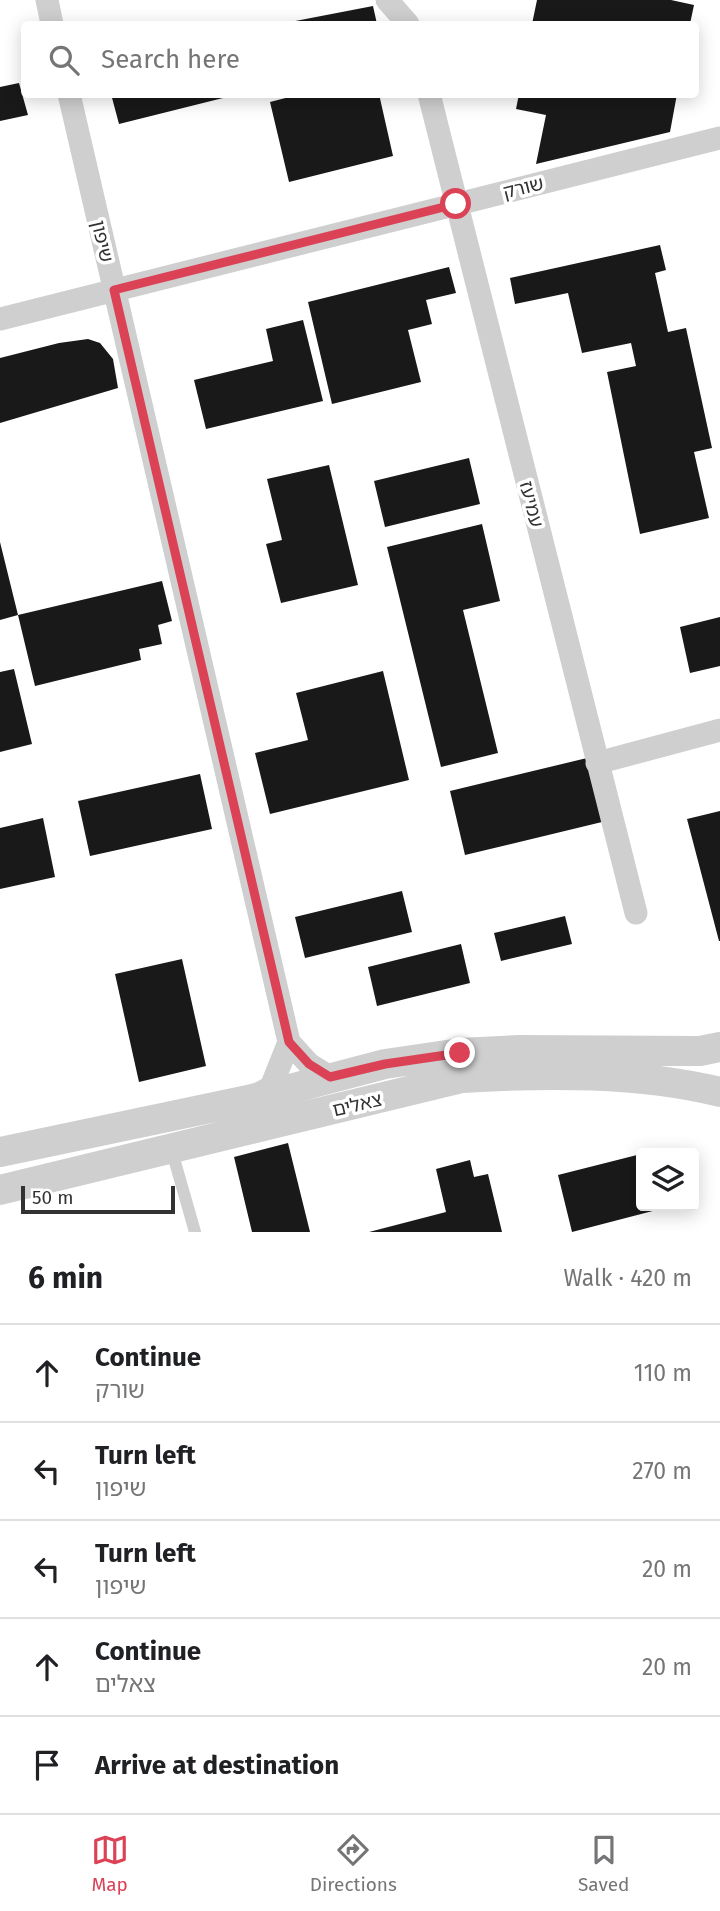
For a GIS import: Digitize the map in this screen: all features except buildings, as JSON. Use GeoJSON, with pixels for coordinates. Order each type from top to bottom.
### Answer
{"type":"FeatureCollection","features":[{"type":"Feature","properties":{"kind":"street"},"geometry":{"type":"LineString","coordinates":[[47,0],[51,21]]}},
{"type":"Feature","properties":{"kind":"street"},"geometry":{"type":"LineString","coordinates":[[387,0],[405,21]]}},
{"type":"Feature","properties":{"kind":"street","name":"שיפון"},"geometry":{"type":"LineString","coordinates":[[70,98],[289,1042]]}},
{"type":"Feature","properties":{"kind":"street","name":"עמיעז"},"geometry":{"type":"LineString","coordinates":[[430,98],[636,913]]}},
{"type":"Feature","properties":{"kind":"street","name":"שורק"},"geometry":{"type":"LineString","coordinates":[[0,319],[720,138]]}},
{"type":"Feature","properties":{"kind":"street"},"geometry":{"type":"LineString","coordinates":[[597,763],[720,730]]}},
{"type":"Feature","properties":{"kind":"street"},"geometry":{"type":"LineString","coordinates":[[248,1100],[271,1087],[289,1042],[309,1064],[330,1077],[385,1064]]}},
{"type":"Feature","properties":{"kind":"street","name":"צאלים"},"geometry":{"type":"LineString","coordinates":[[6,1148],[248,1100],[385,1064],[460,1053],[519,1050],[700,1051],[720,1047]]}},
{"type":"Feature","properties":{"kind":"street","name":"צאלים"},"geometry":{"type":"LineString","coordinates":[[0,1190],[462,1079],[528,1074],[612,1077],[720,1092]]}},
{"type":"Feature","properties":{"kind":"lane"},"geometry":{"type":"LineString","coordinates":[[171,1148],[195,1232]]}},
{"type":"Feature","properties":{"kind":"route"},"geometry":{"type":"LineString","coordinates":[[456,204],[114,290],[289,1042],[309,1064],[330,1077],[385,1064],[460,1053]]}}]}
